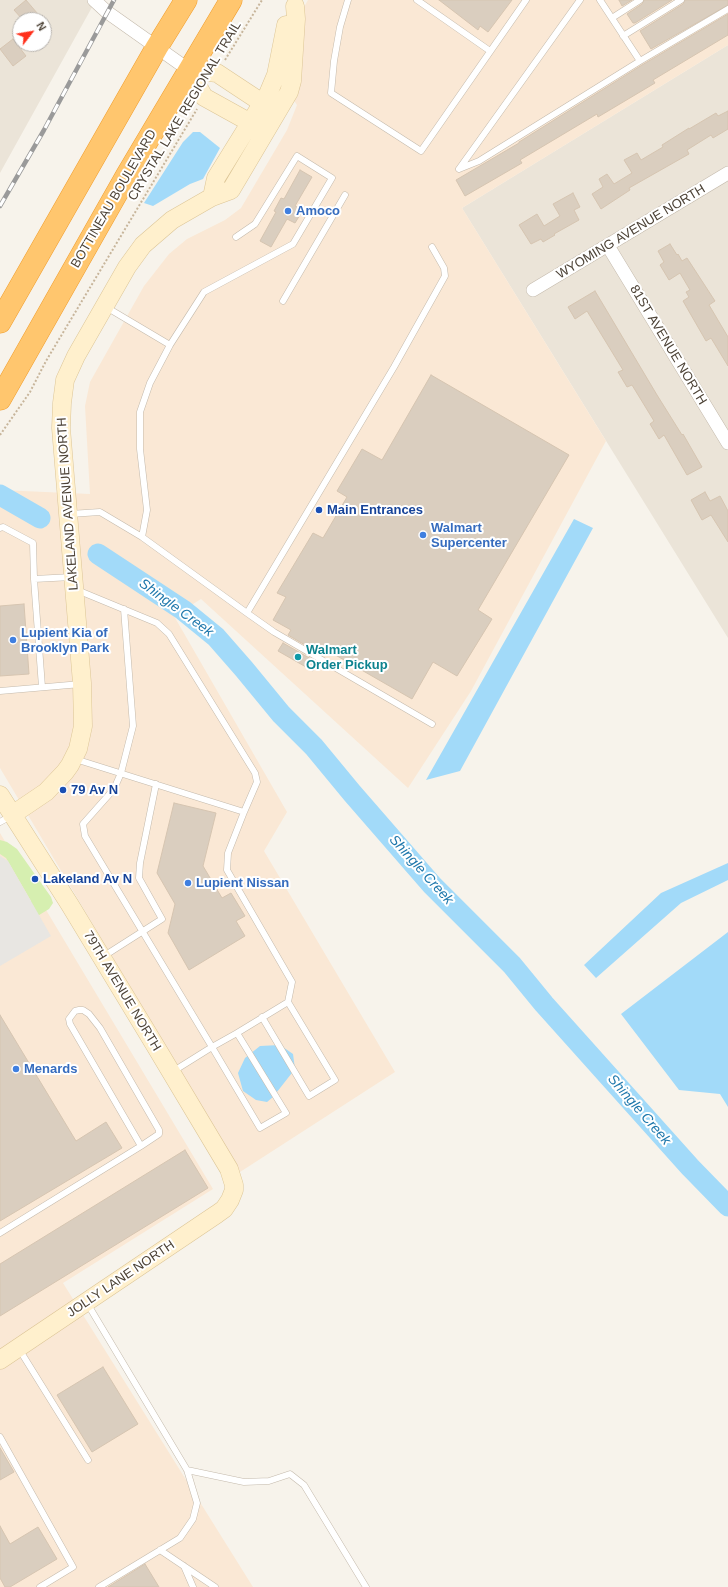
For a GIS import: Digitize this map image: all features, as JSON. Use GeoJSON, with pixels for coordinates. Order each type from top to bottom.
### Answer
{"type":"FeatureCollection","features":[{"type":"Feature","properties":{"kind":"highway"},"geometry":{"type":"LineString","coordinates":[[0,322],[157,47],[186,0]]}},
{"type":"Feature","properties":{"kind":"highway","name":"BOTTINEAU BOULEVARD"},"geometry":{"type":"LineString","coordinates":[[0,399],[123,181],[231,0]]}},
{"type":"Feature","properties":{"kind":"street"},"geometry":{"type":"LineString","coordinates":[[94,0],[107,12],[189,70],[204,97],[266,132]]}},
{"type":"Feature","properties":{"kind":"street","name":"LAKELAND AVENUE NORTH"},"geometry":{"type":"LineString","coordinates":[[6,818],[41,795],[56,783],[74,758],[78,749],[83,726],[82,683],[61,428],[65,380],[76,356],[127,267],[144,245],[172,220],[212,197],[231,190],[266,132],[288,17],[296,3]]}},
{"type":"Feature","properties":{"kind":"street"},"geometry":{"type":"LineString","coordinates":[[189,70],[217,73],[270,108]]}},
{"type":"Feature","properties":{"kind":"street","name":"LAKELAND AVENUE NORTH"},"geometry":{"type":"LineString","coordinates":[[212,197],[216,178],[250,123],[270,108]]}},
{"type":"Feature","properties":{"kind":"street","name":"WYOMING AVENUE NORTH"},"geometry":{"type":"LineString","coordinates":[[533,290],[728,173]]}},
{"type":"Feature","properties":{"kind":"street","name":"81ST AVENUE NORTH"},"geometry":{"type":"LineString","coordinates":[[608,246],[728,443]]}},
{"type":"Feature","properties":{"kind":"street","name":"79TH AVENUE NORTH"},"geometry":{"type":"LineString","coordinates":[[0,795],[6,818],[70,905],[229,1169],[233,1179],[234,1190]]}},
{"type":"Feature","properties":{"kind":"street","name":"JOLLY LANE NORTH"},"geometry":{"type":"LineString","coordinates":[[0,1360],[224,1209],[234,1190]]}},
{"type":"Feature","properties":{"kind":"lane"},"geometry":{"type":"LineString","coordinates":[[348,0],[340,27],[334,61],[331,93],[421,151],[526,0]]}},
{"type":"Feature","properties":{"kind":"lane"},"geometry":{"type":"LineString","coordinates":[[417,0],[490,51]]}},
{"type":"Feature","properties":{"kind":"lane"},"geometry":{"type":"LineString","coordinates":[[580,0],[459,169],[479,161],[640,61],[728,9]]}},
{"type":"Feature","properties":{"kind":"lane"},"geometry":{"type":"LineString","coordinates":[[600,0],[640,61]]}},
{"type":"Feature","properties":{"kind":"lane"},"geometry":{"type":"LineString","coordinates":[[612,18],[640,0]]}},
{"type":"Feature","properties":{"kind":"lane"},"geometry":{"type":"LineString","coordinates":[[623,36],[681,0]]}},
{"type":"Feature","properties":{"kind":"lane"},"geometry":{"type":"LineString","coordinates":[[142,537],[147,510],[140,449],[140,412],[150,383],[170,346],[204,292],[293,244],[332,178],[297,156],[255,224],[236,237]]}},
{"type":"Feature","properties":{"kind":"lane"},"geometry":{"type":"LineString","coordinates":[[283,301],[345,195]]}},
{"type":"Feature","properties":{"kind":"lane"},"geometry":{"type":"LineString","coordinates":[[247,613],[394,367],[445,276],[442,264],[432,247]]}},
{"type":"Feature","properties":{"kind":"lane"},"geometry":{"type":"LineString","coordinates":[[105,306],[170,346]]}},
{"type":"Feature","properties":{"kind":"lane"},"geometry":{"type":"LineString","coordinates":[[68,514],[100,512],[142,537],[274,632],[432,724]]}},
{"type":"Feature","properties":{"kind":"lane"},"geometry":{"type":"LineString","coordinates":[[0,528],[3,527],[33,543],[34,579],[42,687]]}},
{"type":"Feature","properties":{"kind":"lane"},"geometry":{"type":"LineString","coordinates":[[34,579],[73,583],[124,609],[157,623],[169,634],[255,773],[257,782],[228,853],[227,870],[292,982],[288,1002],[335,1080],[309,1096],[262,1018]]}},
{"type":"Feature","properties":{"kind":"lane"},"geometry":{"type":"LineString","coordinates":[[124,609],[133,726],[114,789],[83,824],[85,836],[260,1128],[286,1113],[237,1032]]}},
{"type":"Feature","properties":{"kind":"lane"},"geometry":{"type":"LineString","coordinates":[[0,691],[82,683]]}},
{"type":"Feature","properties":{"kind":"lane"},"geometry":{"type":"LineString","coordinates":[[74,758],[244,812]]}},
{"type":"Feature","properties":{"kind":"lane"},"geometry":{"type":"LineString","coordinates":[[101,958],[162,920],[139,878],[140,863],[156,784]]}},
{"type":"Feature","properties":{"kind":"lane"},"geometry":{"type":"LineString","coordinates":[[171,1072],[288,1002]]}},
{"type":"Feature","properties":{"kind":"lane"},"geometry":{"type":"LineString","coordinates":[[0,1233],[142,1146],[159,1134],[159,1130],[95,1021],[83,1010],[75,1011],[69,1019],[70,1024],[142,1146]]}},
{"type":"Feature","properties":{"kind":"lane"},"geometry":{"type":"LineString","coordinates":[[86,1302],[187,1470],[197,1503],[193,1519],[180,1538],[99,1587]]}},
{"type":"Feature","properties":{"kind":"lane"},"geometry":{"type":"LineString","coordinates":[[18,1348],[88,1460]]}},
{"type":"Feature","properties":{"kind":"lane"},"geometry":{"type":"LineString","coordinates":[[0,1437],[73,1567],[40,1587]]}},
{"type":"Feature","properties":{"kind":"lane"},"geometry":{"type":"LineString","coordinates":[[187,1470],[244,1482],[269,1481],[290,1474],[304,1485],[366,1587]]}},
{"type":"Feature","properties":{"kind":"lane"},"geometry":{"type":"LineString","coordinates":[[160,1550],[215,1587]]}},
{"type":"Feature","properties":{"kind":"lane"},"geometry":{"type":"LineString","coordinates":[[184,1566],[193,1587]]}},
{"type":"Feature","properties":{"kind":"path","name":"CRYSTAL LAKE REGIONAL TRAIL"},"geometry":{"type":"LineString","coordinates":[[217,73],[262,0]]}},
{"type":"Feature","properties":{"kind":"path","name":"CRYSTAL LAKE REGIONAL TRAIL"},"geometry":{"type":"LineString","coordinates":[[0,435],[30,392],[46,361],[204,97]]}},
{"type":"Feature","properties":{"kind":"shaded area"},"geometry":{"type":"Polygon","coordinates":[[[0,0],[96,0],[0,173],[0,0]]]}},
{"type":"Feature","properties":{"kind":"shaded area"},"geometry":{"type":"Polygon","coordinates":[[[308,0],[728,0],[728,45],[462,208],[606,441],[471,691],[408,788],[201,599],[174,616],[287,812],[264,851],[395,1072],[240,1172],[0,768],[0,490],[90,494],[85,406],[90,382],[144,286],[169,254],[187,239],[225,220],[241,208],[287,130],[297,105],[293,99],[304,7],[308,0]]]}},
{"type":"Feature","properties":{"kind":"shaded area"},"geometry":{"type":"Polygon","coordinates":[[[728,45],[728,638],[462,208],[728,45]]]}},
{"type":"Feature","properties":{"kind":"shaded area"},"geometry":{"type":"Polygon","coordinates":[[[0,833],[213,1189],[63,1283],[253,1587],[0,1587],[0,833]]]}},
{"type":"Feature","properties":{"kind":"shaded area"},"geometry":{"type":"Polygon","coordinates":[[[0,856],[8,861],[51,936],[0,966],[0,856]]]}},
{"type":"Feature","properties":{"kind":"green space"},"geometry":{"type":"Polygon","coordinates":[[[0,840],[7,842],[17,849],[51,897],[53,903],[49,909],[8,934],[31,901],[6,858],[0,854],[0,840]]]}},
{"type":"Feature","properties":{"kind":"water"},"geometry":{"type":"Polygon","coordinates":[[[193,132],[200,132],[220,148],[203,179],[190,184],[153,206],[144,203],[183,142],[193,132]]]}},
{"type":"Feature","properties":{"kind":"water"},"geometry":{"type":"Polygon","coordinates":[[[574,519],[593,528],[460,771],[426,780],[574,519]]]}},
{"type":"Feature","properties":{"kind":"water"},"geometry":{"type":"Polygon","coordinates":[[[728,863],[728,880],[681,903],[596,978],[584,965],[661,893],[728,863]]]}},
{"type":"Feature","properties":{"kind":"water"},"geometry":{"type":"Polygon","coordinates":[[[728,932],[728,1107],[720,1094],[679,1090],[621,1014],[728,932]]]}},
{"type":"Feature","properties":{"kind":"water"},"geometry":{"type":"Polygon","coordinates":[[[280,1045],[293,1054],[295,1069],[273,1097],[267,1102],[256,1100],[243,1091],[238,1073],[245,1058],[260,1046],[280,1045]]]}},
{"type":"Feature","properties":{"kind":"building"},"geometry":{"type":"Polygon","coordinates":[[[26,0],[36,12],[16,12],[14,10],[26,0]]]}},
{"type":"Feature","properties":{"kind":"building"},"geometry":{"type":"Polygon","coordinates":[[[439,0],[512,0],[488,32],[480,26],[478,30],[439,0]]]}},
{"type":"Feature","properties":{"kind":"building"},"geometry":{"type":"Polygon","coordinates":[[[619,0],[632,0],[622,6],[619,0]]]}},
{"type":"Feature","properties":{"kind":"building"},"geometry":{"type":"Polygon","coordinates":[[[644,0],[672,0],[633,23],[627,14],[642,4],[644,0]]]}},
{"type":"Feature","properties":{"kind":"building"},"geometry":{"type":"Polygon","coordinates":[[[685,0],[728,0],[728,5],[651,49],[640,31],[683,4],[685,0]]]}},
{"type":"Feature","properties":{"kind":"building"},"geometry":{"type":"Polygon","coordinates":[[[728,14],[728,35],[653,80],[655,83],[598,117],[597,114],[520,160],[522,163],[465,196],[456,180],[519,143],[642,65],[728,14]]]}},
{"type":"Feature","properties":{"kind":"building"},"geometry":{"type":"Polygon","coordinates":[[[12,40],[12,52],[23,52],[26,56],[13,66],[0,49],[12,40]]]}},
{"type":"Feature","properties":{"kind":"building"},"geometry":{"type":"Polygon","coordinates":[[[728,111],[728,129],[713,138],[711,135],[687,150],[689,154],[629,188],[630,190],[601,209],[592,194],[603,187],[599,179],[607,174],[614,184],[632,173],[624,160],[637,153],[641,160],[663,147],[662,145],[689,128],[716,113],[718,116],[728,111]]]}},
{"type":"Feature","properties":{"kind":"building","name":"Amoco"},"geometry":{"type":"Polygon","coordinates":[[[300,170],[312,177],[295,206],[303,210],[295,223],[287,219],[271,247],[260,241],[276,212],[274,211],[281,198],[284,199],[300,170]]]}},
{"type":"Feature","properties":{"kind":"building"},"geometry":{"type":"Polygon","coordinates":[[[573,193],[580,207],[574,210],[579,220],[543,242],[541,239],[531,244],[519,225],[537,214],[544,226],[560,216],[553,204],[573,193]]]}},
{"type":"Feature","properties":{"kind":"building"},"geometry":{"type":"Polygon","coordinates":[[[670,244],[682,261],[687,258],[715,301],[709,305],[728,337],[728,366],[711,338],[706,341],[683,301],[689,297],[686,292],[690,290],[680,273],[669,280],[660,265],[664,262],[658,251],[670,244]]]}},
{"type":"Feature","properties":{"kind":"building"},"geometry":{"type":"Polygon","coordinates":[[[595,291],[702,467],[687,475],[664,435],[659,439],[650,424],[654,421],[632,385],[627,387],[618,372],[623,370],[587,311],[575,319],[568,307],[595,291]]]}},
{"type":"Feature","properties":{"kind":"building","name":"Walmart Supercenter"},"geometry":{"type":"Polygon","coordinates":[[[431,375],[569,455],[478,610],[492,619],[457,676],[433,662],[412,699],[325,649],[322,655],[288,635],[291,630],[273,620],[286,597],[277,593],[313,533],[323,538],[347,497],[337,491],[362,449],[382,460],[431,375]]]}},
{"type":"Feature","properties":{"kind":"building"},"geometry":{"type":"Polygon","coordinates":[[[705,492],[710,501],[720,496],[728,511],[728,542],[711,515],[702,520],[691,500],[705,492]]]}},
{"type":"Feature","properties":{"kind":"building","name":"Lupient Kia of Brooklyn Park"},"geometry":{"type":"Polygon","coordinates":[[[24,604],[29,674],[0,676],[0,606],[24,604]]]}},
{"type":"Feature","properties":{"kind":"building","name":"Walmart Order Pickup"},"geometry":{"type":"Polygon","coordinates":[[[283,643],[318,663],[313,671],[278,651],[283,643]]]}},
{"type":"Feature","properties":{"kind":"building","name":"Lupient Nissan"},"geometry":{"type":"Polygon","coordinates":[[[174,803],[216,813],[203,866],[222,898],[231,893],[245,916],[236,921],[245,936],[189,970],[168,933],[175,904],[157,873],[174,803]]]}},
{"type":"Feature","properties":{"kind":"building","name":"Menards"},"geometry":{"type":"Polygon","coordinates":[[[0,1015],[76,1141],[106,1122],[122,1148],[0,1221],[0,1015]]]}},
{"type":"Feature","properties":{"kind":"building"},"geometry":{"type":"Polygon","coordinates":[[[185,1150],[208,1188],[0,1316],[0,1264],[185,1150]]]}},
{"type":"Feature","properties":{"kind":"building"},"geometry":{"type":"Polygon","coordinates":[[[103,1367],[138,1424],[92,1452],[57,1395],[103,1367]]]}},
{"type":"Feature","properties":{"kind":"building"},"geometry":{"type":"Polygon","coordinates":[[[0,1448],[14,1472],[0,1480],[0,1448]]]}},
{"type":"Feature","properties":{"kind":"building"},"geometry":{"type":"Polygon","coordinates":[[[0,1526],[10,1544],[38,1527],[57,1559],[10,1587],[5,1587],[0,1578],[0,1526]]]}},
{"type":"Feature","properties":{"kind":"building"},"geometry":{"type":"Polygon","coordinates":[[[145,1564],[159,1587],[108,1587],[145,1564]]]}},
{"type":"Feature","properties":{"kind":"waterway","name":"Shingle Creek"},"geometry":{"type":"LineString","coordinates":[[0,495],[40,518]]}},
{"type":"Feature","properties":{"kind":"waterway","name":"Shingle Creek"},"geometry":{"type":"LineString","coordinates":[[98,554],[183,610],[216,637],[281,714],[314,747],[432,885],[512,965],[544,1004],[690,1167],[728,1206]]}},
{"type":"Feature","properties":{"kind":"railway"},"geometry":{"type":"LineString","coordinates":[[0,206],[44,130],[114,0]]}},
{"type":"Feature","properties":{"kind":"place","name":"Amoco"},"geometry":{"type":"Point","coordinates":[288,211]}},
{"type":"Feature","properties":{"kind":"place","name":"Main Entrances"},"geometry":{"type":"Point","coordinates":[319,510]}},
{"type":"Feature","properties":{"kind":"place","name":"Walmart Supercenter"},"geometry":{"type":"Point","coordinates":[423,535]}},
{"type":"Feature","properties":{"kind":"place","name":"Lupient Kia of Brooklyn Park"},"geometry":{"type":"Point","coordinates":[13,640]}},
{"type":"Feature","properties":{"kind":"place","name":"Walmart Order Pickup"},"geometry":{"type":"Point","coordinates":[298,657]}},
{"type":"Feature","properties":{"kind":"place","name":"79 Av N"},"geometry":{"type":"Point","coordinates":[63,790]}},
{"type":"Feature","properties":{"kind":"place","name":"Lakeland Av N"},"geometry":{"type":"Point","coordinates":[35,879]}},
{"type":"Feature","properties":{"kind":"place","name":"Lupient Nissan"},"geometry":{"type":"Point","coordinates":[188,883]}},
{"type":"Feature","properties":{"kind":"place","name":"Menards"},"geometry":{"type":"Point","coordinates":[16,1069]}}]}
